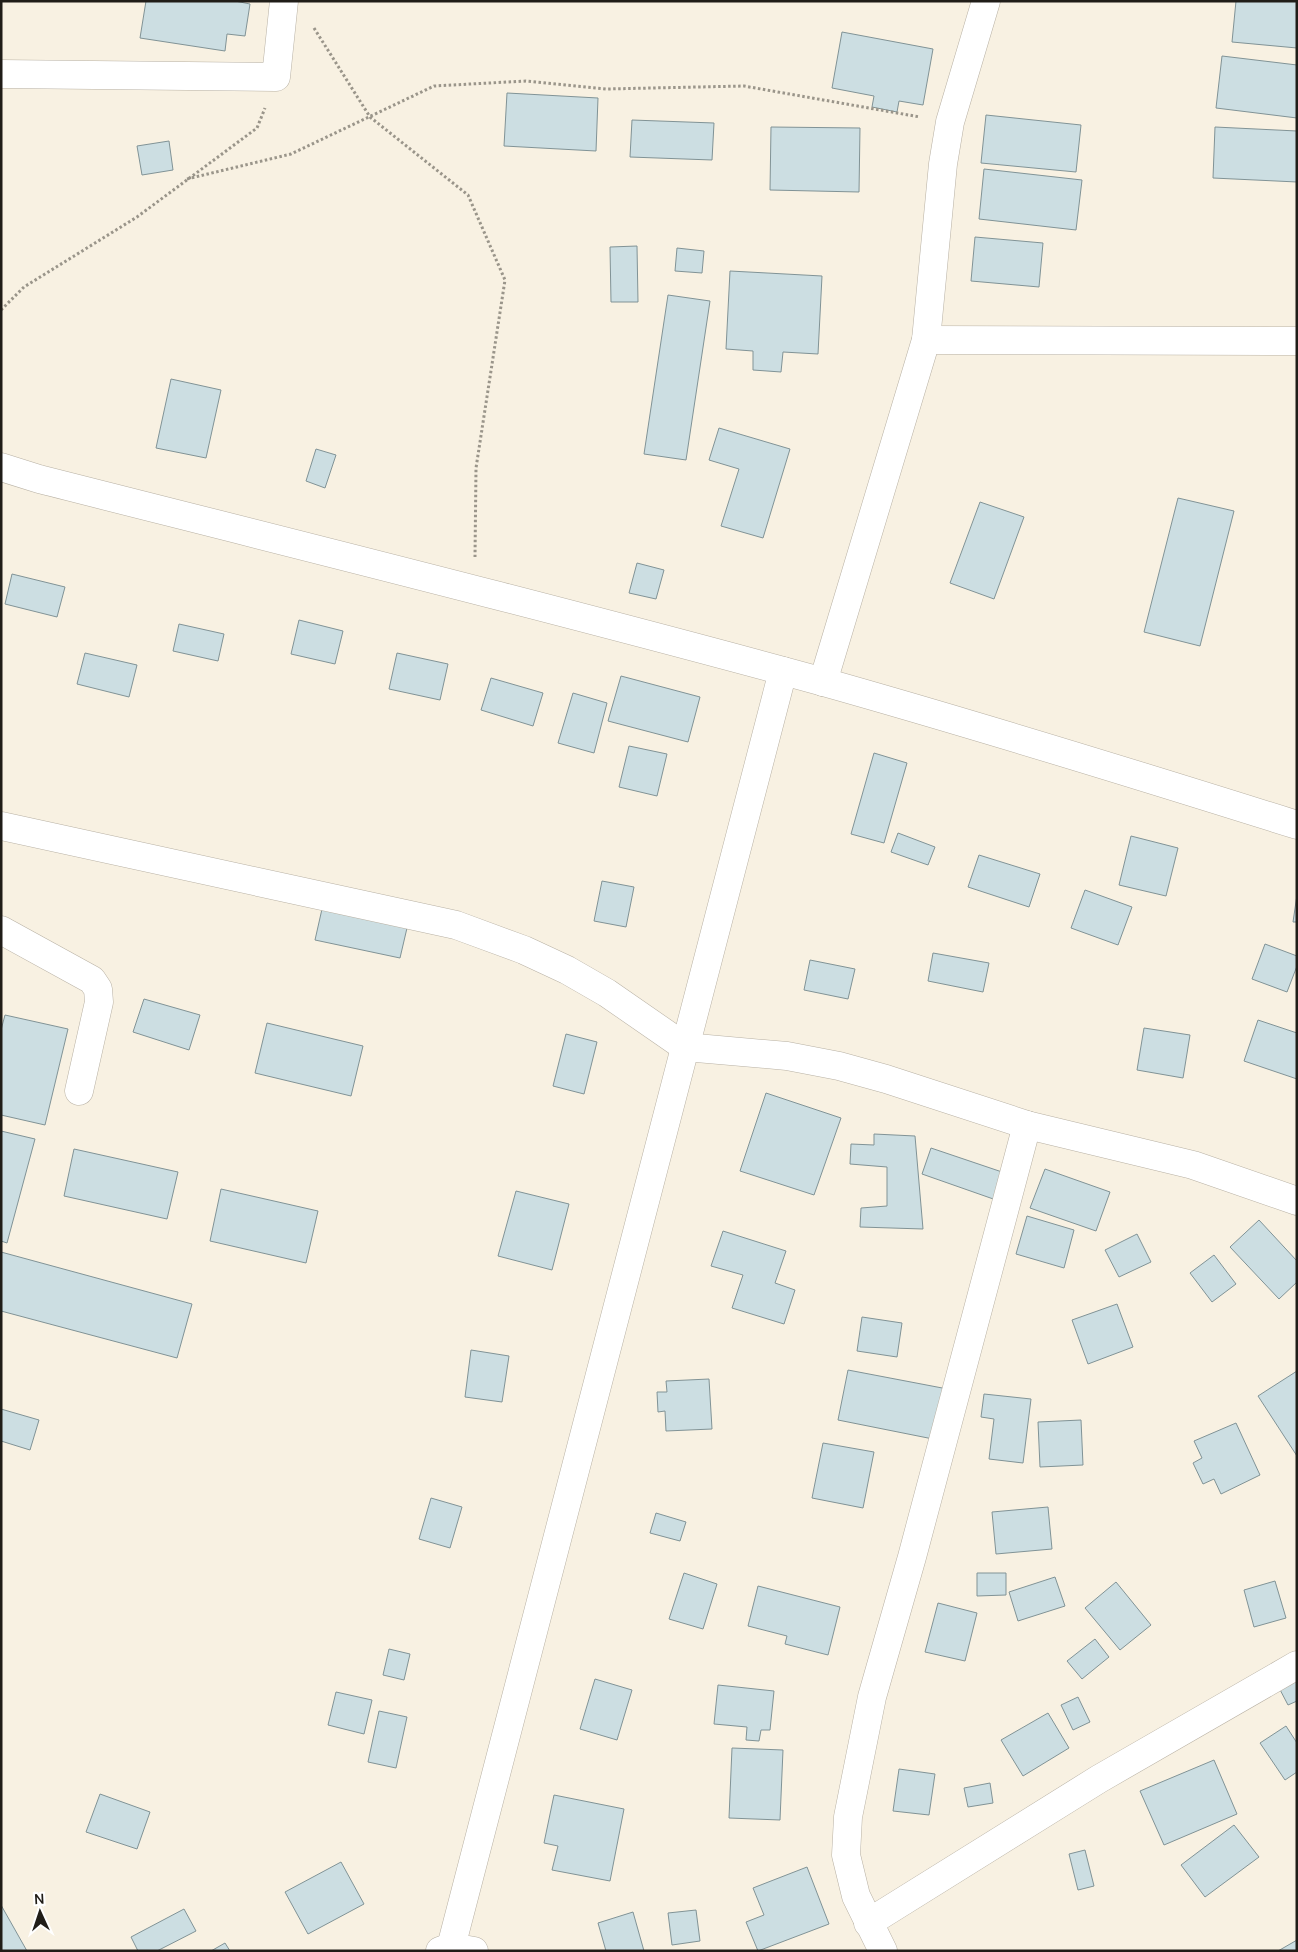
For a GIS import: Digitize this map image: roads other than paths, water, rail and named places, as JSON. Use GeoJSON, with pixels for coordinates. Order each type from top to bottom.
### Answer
{"type":"FeatureCollection","features":[{"type":"Feature","properties":{"kind":"street"},"geometry":{"type":"LineString","coordinates":[[1,74],[276,77],[284,1]]}},
{"type":"Feature","properties":{"kind":"street"},"geometry":{"type":"LineString","coordinates":[[823,682],[926,340],[935,228],[950,122],[986,1]]}},
{"type":"Feature","properties":{"kind":"street"},"geometry":{"type":"LineString","coordinates":[[926,340],[1297,341]]}},
{"type":"Feature","properties":{"kind":"street"},"geometry":{"type":"LineString","coordinates":[[1,466],[48,482],[475,590],[823,682],[1087,758],[1297,825]]}},
{"type":"Feature","properties":{"kind":"street"},"geometry":{"type":"LineString","coordinates":[[455,1950],[685,1046],[783,671]]}},
{"type":"Feature","properties":{"kind":"street"},"geometry":{"type":"LineString","coordinates":[[1,826],[456,925],[524,950],[567,970],[685,1046],[787,1056],[839,1066],[1027,1125],[1192,1165],[1297,1201]]}},
{"type":"Feature","properties":{"kind":"street"},"geometry":{"type":"LineString","coordinates":[[1,930],[92,980],[98,989],[100,1002],[79,1091]]}},
{"type":"Feature","properties":{"kind":"street"},"geometry":{"type":"LineString","coordinates":[[883,1951],[856,1896],[846,1856],[848,1818],[870,1706],[1027,1125]]}},
{"type":"Feature","properties":{"kind":"street"},"geometry":{"type":"LineString","coordinates":[[868,1923],[1099,1779],[1297,1665]]}}]}
